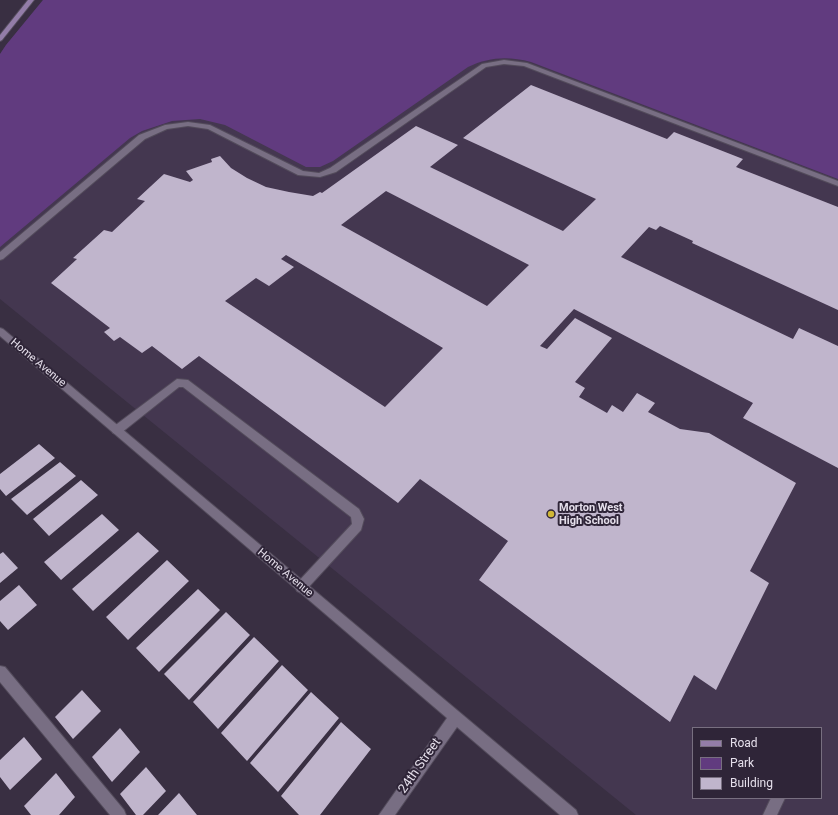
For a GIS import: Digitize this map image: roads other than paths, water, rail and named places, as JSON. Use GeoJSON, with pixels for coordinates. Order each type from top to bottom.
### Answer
{"type":"FeatureCollection","features":[{"type":"Feature","properties":{"kind":"street"},"geometry":{"type":"LineString","coordinates":[[0,39],[31,0]]}},
{"type":"Feature","properties":{"kind":"street"},"geometry":{"type":"LineString","coordinates":[[0,257],[142,137],[165,127],[188,124],[210,127],[301,173],[320,175],[334,170],[484,65],[504,62],[525,64],[838,184]]}},
{"type":"Feature","properties":{"kind":"street","name":"Home Avenue"},"geometry":{"type":"LineString","coordinates":[[0,331],[571,815]]}},
{"type":"Feature","properties":{"kind":"street"},"geometry":{"type":"LineString","coordinates":[[117,430],[177,384],[186,383],[356,513],[358,519],[357,526],[301,587]]}},
{"type":"Feature","properties":{"kind":"street"},"geometry":{"type":"LineString","coordinates":[[0,672],[119,815]]}},
{"type":"Feature","properties":{"kind":"street","name":"24th Street"},"geometry":{"type":"LineString","coordinates":[[386,815],[455,718]]}},
{"type":"Feature","properties":{"kind":"street"},"geometry":{"type":"LineString","coordinates":[[770,815],[778,799]]}},
{"type":"Feature","properties":{"kind":"place","name":"Morton West High School"},"geometry":{"type":"Point","coordinates":[551,514]}}]}
